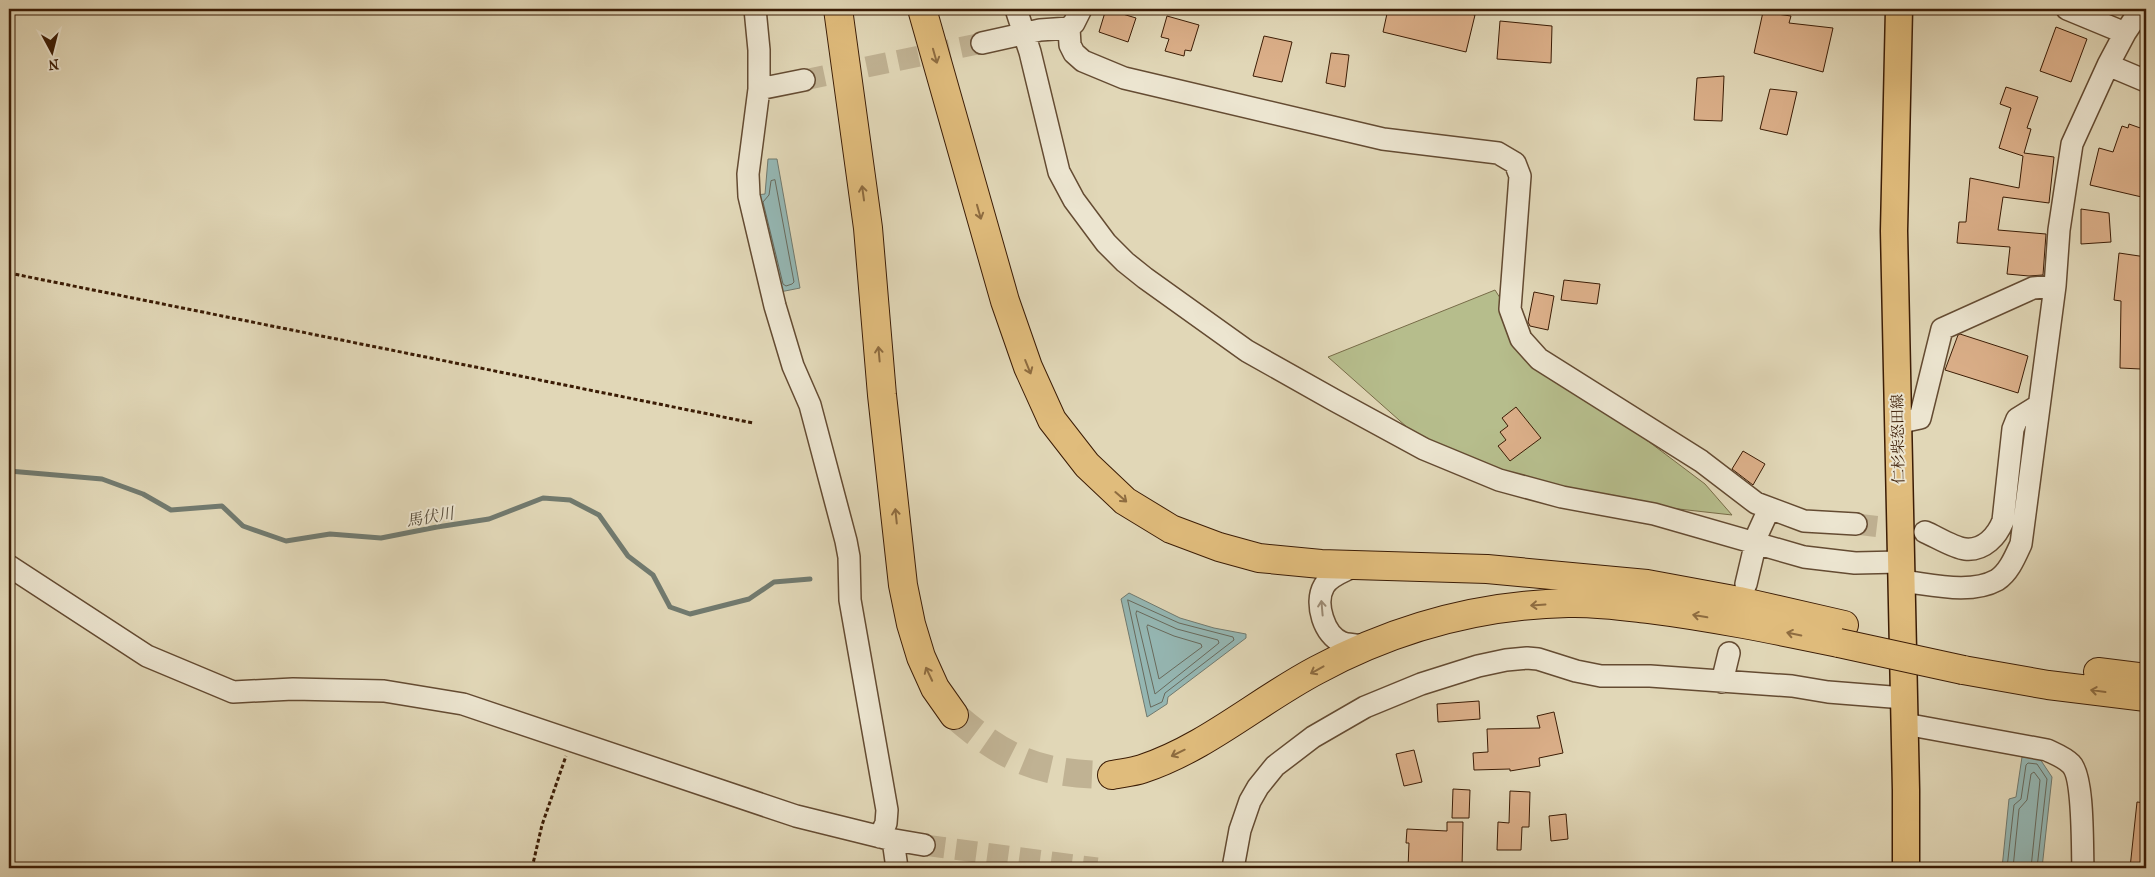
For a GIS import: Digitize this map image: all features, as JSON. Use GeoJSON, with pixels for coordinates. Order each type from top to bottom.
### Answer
{"type":"FeatureCollection","features":[{"type":"Feature","properties":{"kind":"highway"},"geometry":{"type":"LineString","coordinates":[[838,9],[868,228],[882,394],[904,585],[911,624],[921,657],[935,688],[954,716]]}},
{"type":"Feature","properties":{"kind":"highway"},"geometry":{"type":"LineString","coordinates":[[922,9],[1010,317],[1028,367],[1052,420],[1087,465],[1125,501],[1171,529],[1219,547],[1259,558],[1356,566],[1487,570],[1647,584],[1739,601],[1842,634],[1964,662],[2048,685],[2146,697]]}},
{"type":"Feature","properties":{"kind":"highway"},"geometry":{"type":"LineString","coordinates":[[1112,775],[1142,769],[1176,755],[1204,740],[1315,671],[1387,636],[1476,612],[1519,606],[1570,603],[1618,605],[1842,634]]}},
{"type":"Feature","properties":{"kind":"highway"},"geometry":{"type":"LineString","coordinates":[[1964,662],[2050,666],[2146,678]]}},
{"type":"Feature","properties":{"kind":"main road","name":"仁杉柴怒田線"},"geometry":{"type":"LineString","coordinates":[[1899,9],[1894,231],[1900,571],[1905,711],[1906,868]]}},
{"type":"Feature","properties":{"kind":"street"},"geometry":{"type":"LineString","coordinates":[[755,9],[759,50],[759,89],[748,174],[748,196],[775,306],[793,366],[810,405],[848,549],[850,600],[887,810],[887,838],[897,868]]}},
{"type":"Feature","properties":{"kind":"street"},"geometry":{"type":"LineString","coordinates":[[1016,9],[1059,172],[1074,200],[1100,236],[1125,262],[1229,339],[1384,428],[1478,472],[1530,489],[1582,502],[1654,514],[1785,553],[1900,571],[1959,587],[1979,587],[1998,579],[2012,564],[2021,544],[2055,286],[2059,230],[2072,144],[2108,65],[2125,33],[2141,9]]}},
{"type":"Feature","properties":{"kind":"street"},"geometry":{"type":"LineString","coordinates":[[982,43],[1040,30],[1069,28],[1074,23],[1080,9]]}},
{"type":"Feature","properties":{"kind":"street"},"geometry":{"type":"LineString","coordinates":[[2067,9],[2125,33]]}},
{"type":"Feature","properties":{"kind":"street"},"geometry":{"type":"LineString","coordinates":[[1069,28],[1070,45],[1074,53],[1094,66],[1124,78],[1383,139],[1498,153],[1515,163],[1520,176],[1510,309],[1520,339],[1539,360],[1701,461],[1756,502],[1769,509],[1804,522],[1856,524]]}},
{"type":"Feature","properties":{"kind":"street"},"geometry":{"type":"LineString","coordinates":[[2108,65],[2146,82]]}},
{"type":"Feature","properties":{"kind":"street"},"geometry":{"type":"LineString","coordinates":[[759,89],[804,80]]}},
{"type":"Feature","properties":{"kind":"street"},"geometry":{"type":"LineString","coordinates":[[1897,423],[1920,418],[1942,329],[2033,288],[2055,286]]}},
{"type":"Feature","properties":{"kind":"street"},"geometry":{"type":"LineString","coordinates":[[1925,532],[1964,549],[1976,548],[1988,542],[1998,533],[2003,520],[2013,429],[2017,419],[2038,406]]}},
{"type":"Feature","properties":{"kind":"street"},"geometry":{"type":"LineString","coordinates":[[1746,584],[1755,544],[1769,509]]}},
{"type":"Feature","properties":{"kind":"street"},"geometry":{"type":"LineString","coordinates":[[9,566],[147,656],[233,692],[293,690],[384,691],[463,704],[572,739],[796,816],[924,845]]}},
{"type":"Feature","properties":{"kind":"street"},"geometry":{"type":"LineString","coordinates":[[1356,566],[1334,577],[1324,586],[1320,607],[1326,628],[1342,642],[1366,646]]}},
{"type":"Feature","properties":{"kind":"street"},"geometry":{"type":"LineString","coordinates":[[1722,682],[1729,653]]}},
{"type":"Feature","properties":{"kind":"street"},"geometry":{"type":"LineString","coordinates":[[1233,868],[1240,830],[1250,801],[1258,787],[1275,766],[1306,743],[1365,707],[1421,684],[1478,666],[1517,658],[1538,659],[1576,671],[1601,676],[1650,676],[1792,686],[1828,692],[2047,750],[2073,765],[2080,785],[2084,868]]}},
{"type":"Feature","properties":{"kind":"path"},"geometry":{"type":"LineString","coordinates":[[9,273],[754,423]]}},
{"type":"Feature","properties":{"kind":"path"},"geometry":{"type":"LineString","coordinates":[[532,868],[542,825],[572,739]]}},
{"type":"Feature","properties":{"kind":"green space"},"geometry":{"type":"Polygon","coordinates":[[[1495,290],[1539,359],[1705,484],[1732,515],[1572,497],[1417,436],[1328,357],[1495,290]]]}},
{"type":"Feature","properties":{"kind":"water"},"geometry":{"type":"Polygon","coordinates":[[[768,159],[777,159],[800,288],[780,292],[756,195],[765,194],[768,159]]]}},
{"type":"Feature","properties":{"kind":"water"},"geometry":{"type":"Polygon","coordinates":[[[1129,593],[1180,618],[1214,628],[1246,634],[1246,638],[1168,697],[1167,704],[1147,717],[1121,599],[1129,593]]]}},
{"type":"Feature","properties":{"kind":"water"},"geometry":{"type":"Polygon","coordinates":[[[2022,757],[2040,759],[2052,777],[2042,868],[2002,868],[2009,799],[2016,797],[2022,757]]]}},
{"type":"Feature","properties":{"kind":"building"},"geometry":{"type":"Polygon","coordinates":[[[1106,9],[1136,18],[1128,42],[1099,32],[1106,9]]]}},
{"type":"Feature","properties":{"kind":"building"},"geometry":{"type":"Polygon","coordinates":[[[1388,9],[1457,9],[1457,11],[1475,15],[1466,52],[1383,32],[1388,9]]]}},
{"type":"Feature","properties":{"kind":"building"},"geometry":{"type":"Polygon","coordinates":[[[1763,12],[1791,16],[1789,23],[1833,28],[1823,72],[1754,53],[1763,12]]]}},
{"type":"Feature","properties":{"kind":"building"},"geometry":{"type":"Polygon","coordinates":[[[1167,16],[1199,25],[1191,51],[1185,50],[1184,56],[1165,51],[1169,39],[1161,37],[1167,16]]]}},
{"type":"Feature","properties":{"kind":"building"},"geometry":{"type":"Polygon","coordinates":[[[1500,21],[1552,26],[1551,63],[1497,59],[1500,21]]]}},
{"type":"Feature","properties":{"kind":"building"},"geometry":{"type":"Polygon","coordinates":[[[2056,27],[2087,39],[2071,82],[2040,71],[2056,27]]]}},
{"type":"Feature","properties":{"kind":"building"},"geometry":{"type":"Polygon","coordinates":[[[1264,36],[1292,42],[1282,82],[1253,76],[1264,36]]]}},
{"type":"Feature","properties":{"kind":"building"},"geometry":{"type":"Polygon","coordinates":[[[1331,53],[1349,55],[1345,87],[1326,83],[1331,53]]]}},
{"type":"Feature","properties":{"kind":"building"},"geometry":{"type":"Polygon","coordinates":[[[1724,76],[1722,121],[1694,120],[1697,78],[1724,76]]]}},
{"type":"Feature","properties":{"kind":"building"},"geometry":{"type":"Polygon","coordinates":[[[2006,87],[2038,97],[2027,128],[2031,129],[2024,153],[2054,157],[2049,203],[2003,197],[1998,230],[2046,234],[2043,275],[2007,274],[2010,247],[1957,243],[1959,222],[1966,222],[1970,178],[2019,188],[2023,156],[1999,148],[2011,108],[2000,104],[2006,87]]]}},
{"type":"Feature","properties":{"kind":"building"},"geometry":{"type":"Polygon","coordinates":[[[1770,89],[1797,92],[1787,135],[1760,129],[1770,89]]]}},
{"type":"Feature","properties":{"kind":"building"},"geometry":{"type":"Polygon","coordinates":[[[2129,124],[2146,130],[2146,198],[2090,185],[2099,148],[2113,152],[2122,126],[2128,128],[2129,124]]]}},
{"type":"Feature","properties":{"kind":"building"},"geometry":{"type":"Polygon","coordinates":[[[2081,209],[2109,213],[2111,242],[2081,244],[2081,209]]]}},
{"type":"Feature","properties":{"kind":"building"},"geometry":{"type":"Polygon","coordinates":[[[2119,253],[2146,257],[2146,303],[2142,303],[2141,369],[2120,368],[2121,301],[2114,300],[2119,253]]]}},
{"type":"Feature","properties":{"kind":"building"},"geometry":{"type":"Polygon","coordinates":[[[1564,280],[1600,284],[1597,304],[1561,300],[1564,280]]]}},
{"type":"Feature","properties":{"kind":"building"},"geometry":{"type":"Polygon","coordinates":[[[1534,292],[1554,296],[1548,330],[1530,326],[1528,322],[1534,292]]]}},
{"type":"Feature","properties":{"kind":"building"},"geometry":{"type":"Polygon","coordinates":[[[1960,334],[2028,356],[2018,393],[1945,370],[1960,334]]]}},
{"type":"Feature","properties":{"kind":"building"},"geometry":{"type":"Polygon","coordinates":[[[1516,407],[1541,438],[1510,461],[1498,446],[1506,440],[1500,432],[1508,426],[1502,418],[1516,407]]]}},
{"type":"Feature","properties":{"kind":"building"},"geometry":{"type":"Polygon","coordinates":[[[1743,451],[1765,464],[1753,485],[1732,469],[1743,451]]]}},
{"type":"Feature","properties":{"kind":"building"},"geometry":{"type":"Polygon","coordinates":[[[1479,701],[1480,719],[1438,722],[1437,704],[1479,701]]]}},
{"type":"Feature","properties":{"kind":"building"},"geometry":{"type":"Polygon","coordinates":[[[1554,712],[1563,753],[1539,758],[1540,766],[1510,771],[1510,769],[1474,770],[1473,753],[1488,752],[1487,729],[1540,728],[1537,716],[1554,712]]]}},
{"type":"Feature","properties":{"kind":"building"},"geometry":{"type":"Polygon","coordinates":[[[1414,750],[1422,782],[1404,786],[1396,754],[1414,750]]]}},
{"type":"Feature","properties":{"kind":"building"},"geometry":{"type":"Polygon","coordinates":[[[1453,789],[1470,790],[1469,818],[1452,818],[1453,789]]]}},
{"type":"Feature","properties":{"kind":"building"},"geometry":{"type":"Polygon","coordinates":[[[1510,791],[1530,792],[1529,827],[1522,827],[1521,850],[1497,850],[1498,822],[1509,823],[1510,791]]]}},
{"type":"Feature","properties":{"kind":"building"},"geometry":{"type":"Polygon","coordinates":[[[2137,802],[2146,803],[2146,868],[2130,868],[2137,802]]]}},
{"type":"Feature","properties":{"kind":"building"},"geometry":{"type":"Polygon","coordinates":[[[1566,814],[1568,839],[1551,841],[1549,816],[1566,814]]]}},
{"type":"Feature","properties":{"kind":"building"},"geometry":{"type":"Polygon","coordinates":[[[1447,822],[1463,822],[1462,868],[1408,868],[1409,843],[1406,843],[1407,829],[1447,831],[1447,822]]]}},
{"type":"Feature","properties":{"kind":"waterway","name":"馬伏川"},"geometry":{"type":"LineString","coordinates":[[9,471],[102,479],[143,494],[171,510],[222,506],[243,526],[286,541],[330,534],[381,538],[489,519],[543,498],[570,500],[599,515],[628,556],[653,575],[670,607],[690,614],[749,599],[774,582],[810,579]]}},
{"type":"Feature","properties":{"kind":"tunnel"},"geometry":{"type":"LineString","coordinates":[[804,80],[982,43]]}},
{"type":"Feature","properties":{"kind":"tunnel"},"geometry":{"type":"LineString","coordinates":[[1856,524],[1915,531]]}},
{"type":"Feature","properties":{"kind":"tunnel"},"geometry":{"type":"LineString","coordinates":[[954,715],[991,744],[1027,762],[1065,772],[1112,775]]}},
{"type":"Feature","properties":{"kind":"tunnel"},"geometry":{"type":"LineString","coordinates":[[924,845],[1097,868]]}}]}
